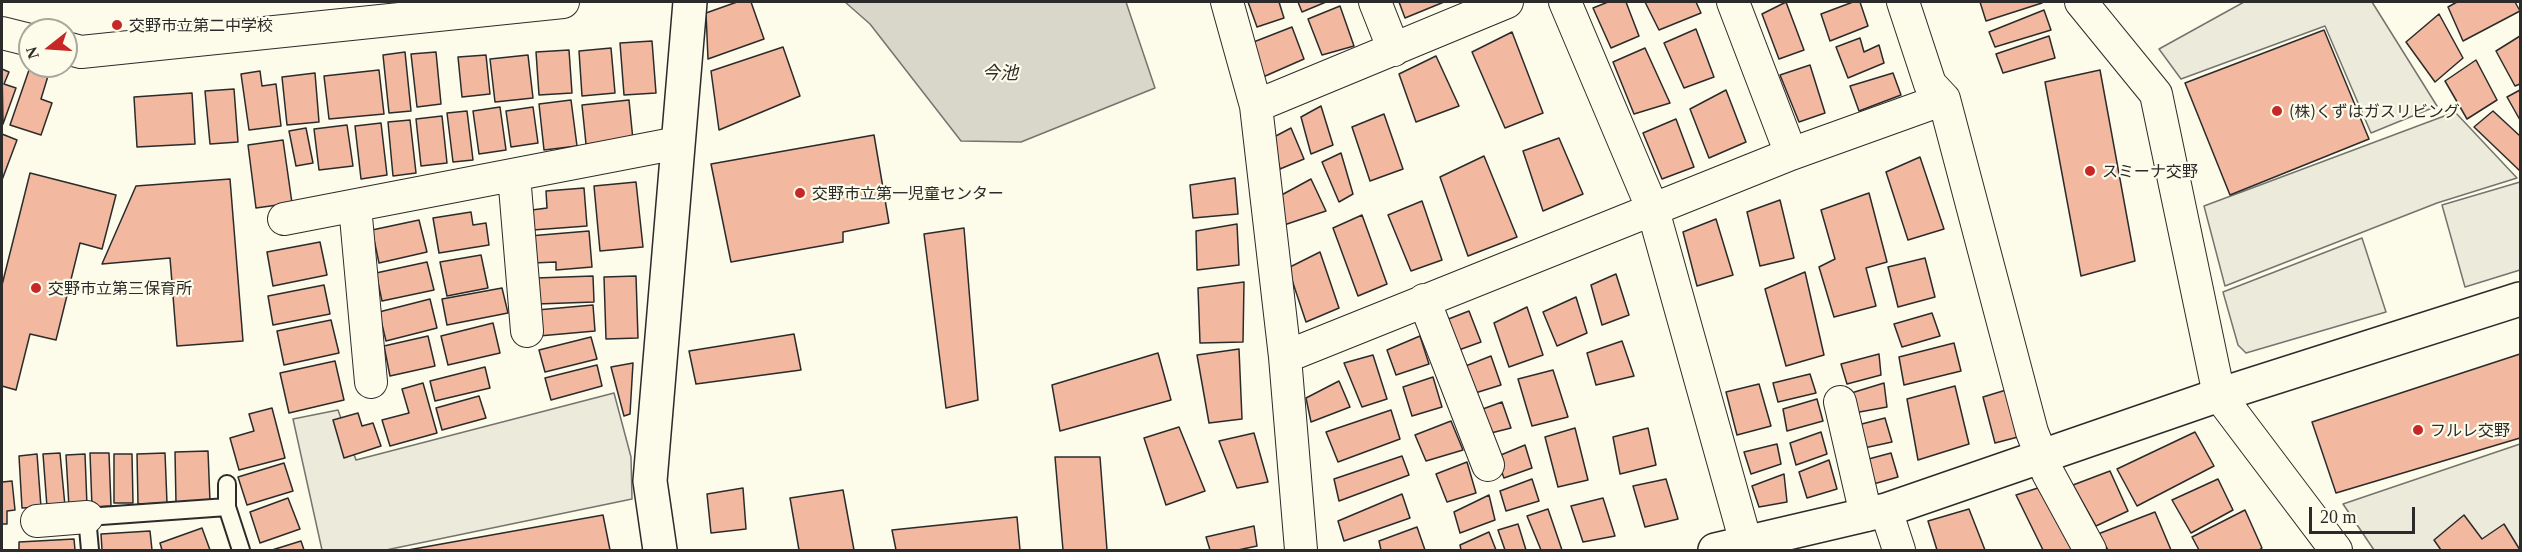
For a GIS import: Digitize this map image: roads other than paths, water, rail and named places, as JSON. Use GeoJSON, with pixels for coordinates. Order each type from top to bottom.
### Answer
{"type":"FeatureCollection","features":[{"type":"Feature","properties":{"kind":"street"},"geometry":{"type":"LineString","coordinates":[[78,51],[563,2]]}},
{"type":"Feature","properties":{"kind":"street"},"geometry":{"type":"LineString","coordinates":[[660,550],[650,480],[690,2]]}},
{"type":"Feature","properties":{"kind":"street"},"geometry":{"type":"LineString","coordinates":[[1227,2],[1256,106],[1285,357],[1300,550]]}},
{"type":"Feature","properties":{"kind":"street"},"geometry":{"type":"LineString","coordinates":[[1375,2],[1394,50]]}},
{"type":"Feature","properties":{"kind":"street"},"geometry":{"type":"LineString","coordinates":[[1256,106],[1507,2]]}},
{"type":"Feature","properties":{"kind":"street"},"geometry":{"type":"LineString","coordinates":[[1565,2],[1653,210],[1746,543]]}},
{"type":"Feature","properties":{"kind":"street"},"geometry":{"type":"LineString","coordinates":[[1733,2],[1791,154]]}},
{"type":"Feature","properties":{"kind":"street"},"geometry":{"type":"LineString","coordinates":[[1903,2],[1930,84],[1944,99],[2032,432],[2041,457],[2090,550]]}},
{"type":"Feature","properties":{"kind":"street"},"geometry":{"type":"LineString","coordinates":[[2081,2],[2156,94],[2219,395],[2336,550]]}},
{"type":"Feature","properties":{"kind":"street"},"geometry":{"type":"LineString","coordinates":[[2,33],[18,37]]}},
{"type":"Feature","properties":{"kind":"street"},"geometry":{"type":"LineString","coordinates":[[1285,357],[1791,154],[1944,99]]}},
{"type":"Feature","properties":{"kind":"street"},"geometry":{"type":"LineString","coordinates":[[284,219],[678,143]]}},
{"type":"Feature","properties":{"kind":"street"},"geometry":{"type":"LineString","coordinates":[[514,175],[527,331]]}},
{"type":"Feature","properties":{"kind":"street"},"geometry":{"type":"LineString","coordinates":[[355,206],[371,382]]}},
{"type":"Feature","properties":{"kind":"street"},"geometry":{"type":"LineString","coordinates":[[1715,550],[1876,512],[2219,395],[2520,299]]}},
{"type":"Feature","properties":{"kind":"street"},"geometry":{"type":"LineString","coordinates":[[1424,300],[1488,465]]}},
{"type":"Feature","properties":{"kind":"street"},"geometry":{"type":"LineString","coordinates":[[1840,402],[1876,512],[1899,550]]}},
{"type":"Feature","properties":{"kind":"street"},"geometry":{"type":"LineString","coordinates":[[37,521],[87,517]]}},
{"type":"Feature","properties":{"kind":"lane"},"geometry":{"type":"LineString","coordinates":[[227,484],[227,507],[242,550]]}},
{"type":"Feature","properties":{"kind":"lane"},"geometry":{"type":"LineString","coordinates":[[90,550],[87,517],[227,507]]}},
{"type":"Feature","properties":{"kind":"water","name":"今池"},"geometry":{"type":"Polygon","coordinates":[[[845,2],[1126,2],[1155,88],[1021,142],[961,141],[870,24],[845,2]]]}},
{"type":"Feature","properties":{"kind":"place","name":"交野市立第二中学校"},"geometry":{"type":"Point","coordinates":[117,25]}},
{"type":"Feature","properties":{"kind":"place","name":"(株)くずはガスリビング"},"geometry":{"type":"Point","coordinates":[2277,111]}},
{"type":"Feature","properties":{"kind":"place","name":"スミーナ交野"},"geometry":{"type":"Point","coordinates":[2090,171]}},
{"type":"Feature","properties":{"kind":"place","name":"交野市立第一児童センター"},"geometry":{"type":"Point","coordinates":[800,193]}},
{"type":"Feature","properties":{"kind":"place","name":"交野市立第三保育所"},"geometry":{"type":"Point","coordinates":[36,288]}},
{"type":"Feature","properties":{"kind":"place","name":"フルレ交野"},"geometry":{"type":"Point","coordinates":[2418,430]}}]}
